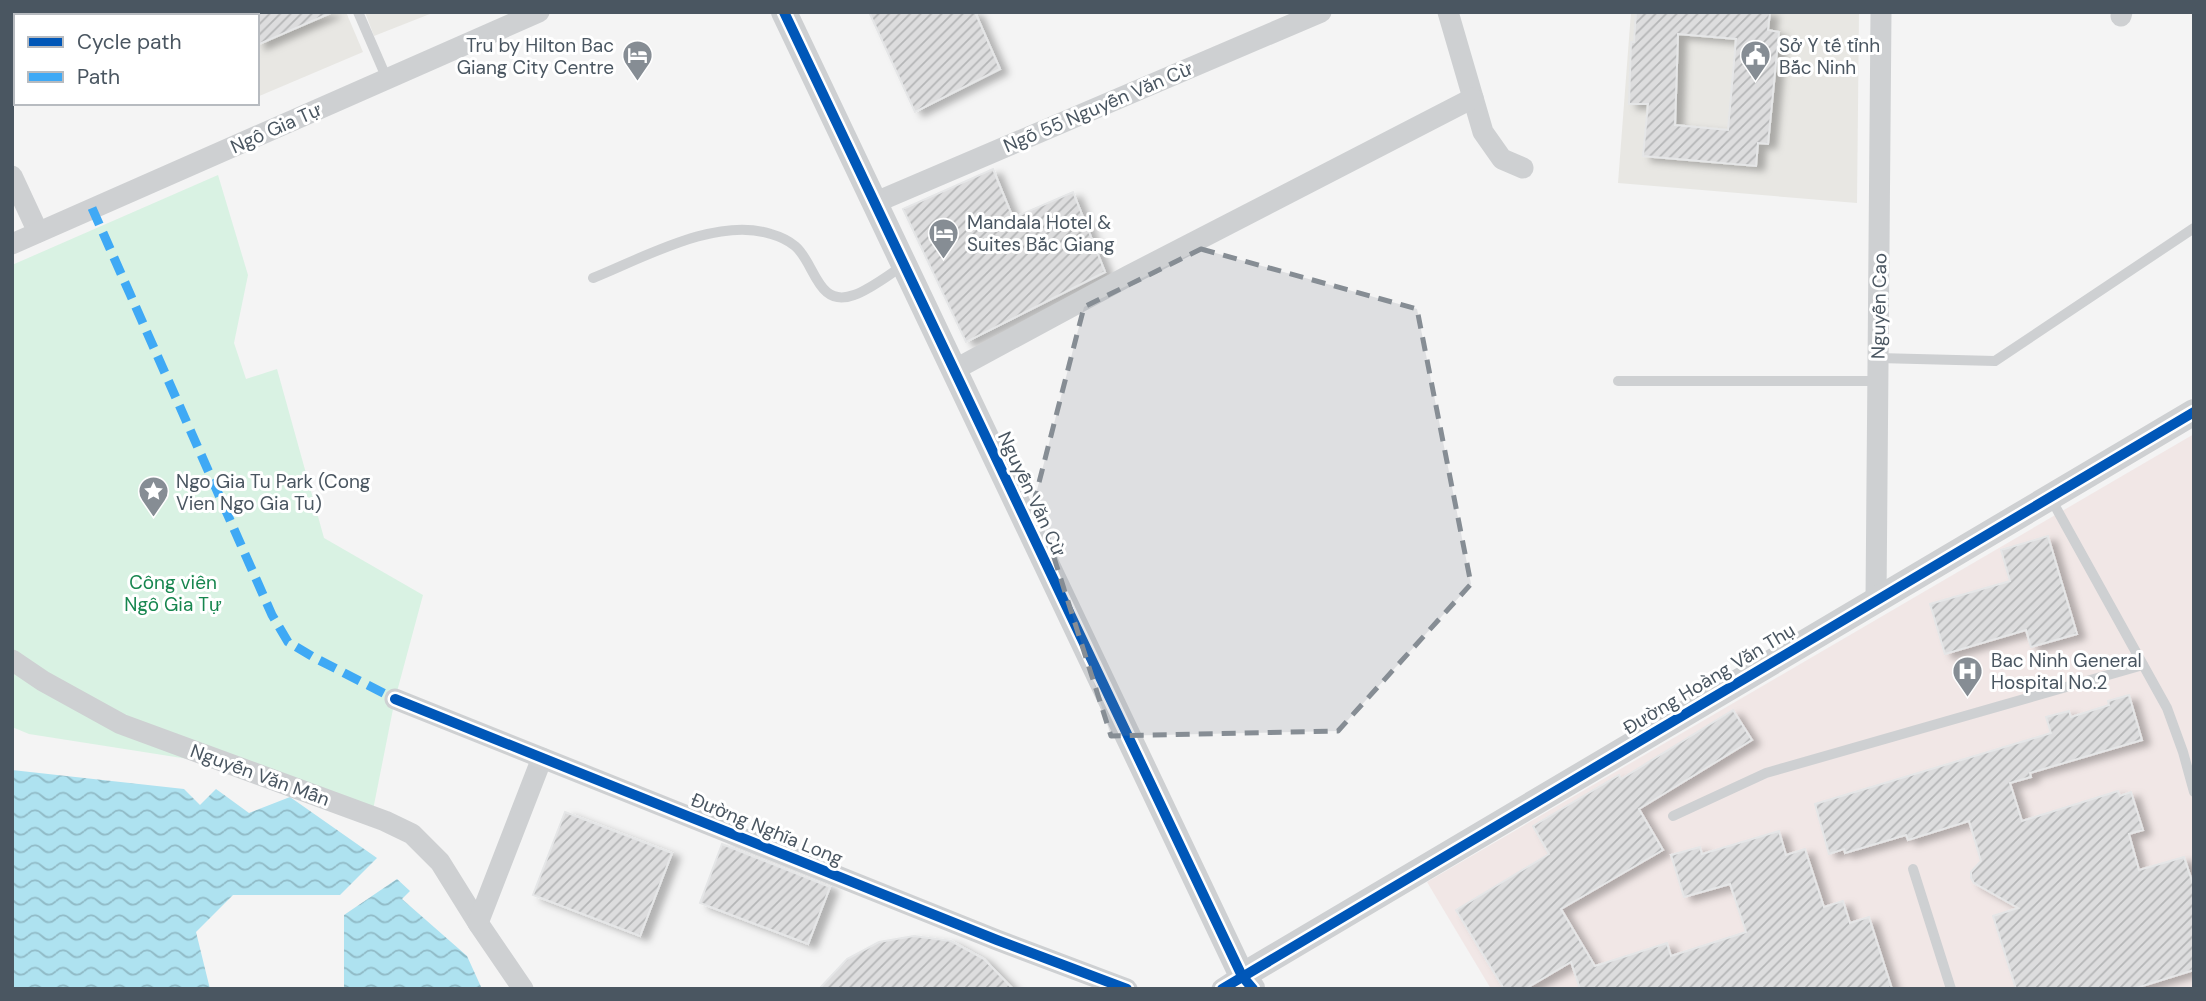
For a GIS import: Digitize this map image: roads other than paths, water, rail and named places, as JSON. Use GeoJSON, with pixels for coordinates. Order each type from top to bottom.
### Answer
{"type":"FeatureCollection","features":[{"type":"Feature","properties":{"kind":"street","name":"Ngô Gia Tự"},"geometry":{"type":"LineString","coordinates":[[12,244],[539,12]]}},
{"type":"Feature","properties":{"kind":"street","name":"Nguyễn Văn Cừ"},"geometry":{"type":"LineString","coordinates":[[784,12],[954,370],[1239,984]]}},
{"type":"Feature","properties":{"kind":"street","name":"Ngõ 55 Nguyễn Văn Cừ"},"geometry":{"type":"LineString","coordinates":[[874,203],[1321,12]]}},
{"type":"Feature","properties":{"kind":"street"},"geometry":{"type":"LineString","coordinates":[[1448,12],[1483,132],[1502,159],[1523,168]]}},
{"type":"Feature","properties":{"kind":"street","name":"Nguyễn Cao"},"geometry":{"type":"LineString","coordinates":[[1876,600],[1881,12]]}},
{"type":"Feature","properties":{"kind":"street"},"geometry":{"type":"LineString","coordinates":[[954,370],[1128,276],[1473,98]]}},
{"type":"Feature","properties":{"kind":"street"},"geometry":{"type":"LineString","coordinates":[[12,176],[38,232]]}},
{"type":"Feature","properties":{"kind":"street","name":"Đường Hoàng Văn Thụ"},"geometry":{"type":"LineString","coordinates":[[1239,984],[1876,600],[2194,412]]}},
{"type":"Feature","properties":{"kind":"street","name":"Nguyễn Văn Mẫn"},"geometry":{"type":"LineString","coordinates":[[12,660],[43,681],[121,724],[386,821],[411,834],[440,862],[523,989]]}},
{"type":"Feature","properties":{"kind":"street","name":"Đường Nghĩa Long"},"geometry":{"type":"LineString","coordinates":[[395,699],[984,935],[1127,989]]}},
{"type":"Feature","properties":{"kind":"street"},"geometry":{"type":"LineString","coordinates":[[478,923],[542,758]]}},
{"type":"Feature","properties":{"kind":"lane"},"geometry":{"type":"LineString","coordinates":[[358,12],[387,79]]}},
{"type":"Feature","properties":{"kind":"lane"},"geometry":{"type":"LineString","coordinates":[[1878,358],[1995,361],[2194,228]]}},
{"type":"Feature","properties":{"kind":"lane"},"geometry":{"type":"LineString","coordinates":[[593,278],[696,236],[723,230],[746,229],[771,234],[795,246],[822,289],[832,296],[844,298],[855,295],[904,265]]}},
{"type":"Feature","properties":{"kind":"lane"},"geometry":{"type":"LineString","coordinates":[[1618,381],[1878,381]]}},
{"type":"Feature","properties":{"kind":"lane"},"geometry":{"type":"LineString","coordinates":[[2050,497],[2167,708],[2194,792]]}},
{"type":"Feature","properties":{"kind":"lane"},"geometry":{"type":"LineString","coordinates":[[1673,816],[1766,773],[2143,666]]}},
{"type":"Feature","properties":{"kind":"lane"},"geometry":{"type":"LineString","coordinates":[[1913,869],[1951,989]]}},
{"type":"Feature","properties":{"kind":"water"},"geometry":{"type":"Polygon","coordinates":[[[12,770],[184,789],[200,805],[216,789],[249,813],[290,797],[377,858],[340,895],[233,895],[196,932],[210,989],[12,989],[12,770]]]}},
{"type":"Feature","properties":{"kind":"water"},"geometry":{"type":"Polygon","coordinates":[[[397,879],[410,891],[402,899],[467,956],[482,989],[344,989],[344,915],[397,879]]]}},
{"type":"Feature","properties":{"kind":"place","name":"Tru by Hilton Bac Giang City Centre"},"geometry":{"type":"Point","coordinates":[637,83]}},
{"type":"Feature","properties":{"kind":"place","name":"Sở Y tế tỉnh Bắc Ninh"},"geometry":{"type":"Point","coordinates":[1756,83]}},
{"type":"Feature","properties":{"kind":"place","name":"Mandala Hotel & Suites Bắc Giang"},"geometry":{"type":"Point","coordinates":[944,260]}},
{"type":"Feature","properties":{"kind":"place","name":"Ngo Gia Tu Park (Cong Vien Ngo Gia Tu)"},"geometry":{"type":"Point","coordinates":[153,519]}},
{"type":"Feature","properties":{"kind":"place","name":"Bac Ninh General Hospital No.2"},"geometry":{"type":"Point","coordinates":[1968,698]}},
{"type":"Feature","properties":{"kind":"park label","name":"Công viên Ngô Gia Tự"},"geometry":{"type":"Point","coordinates":[173,593]}}]}
